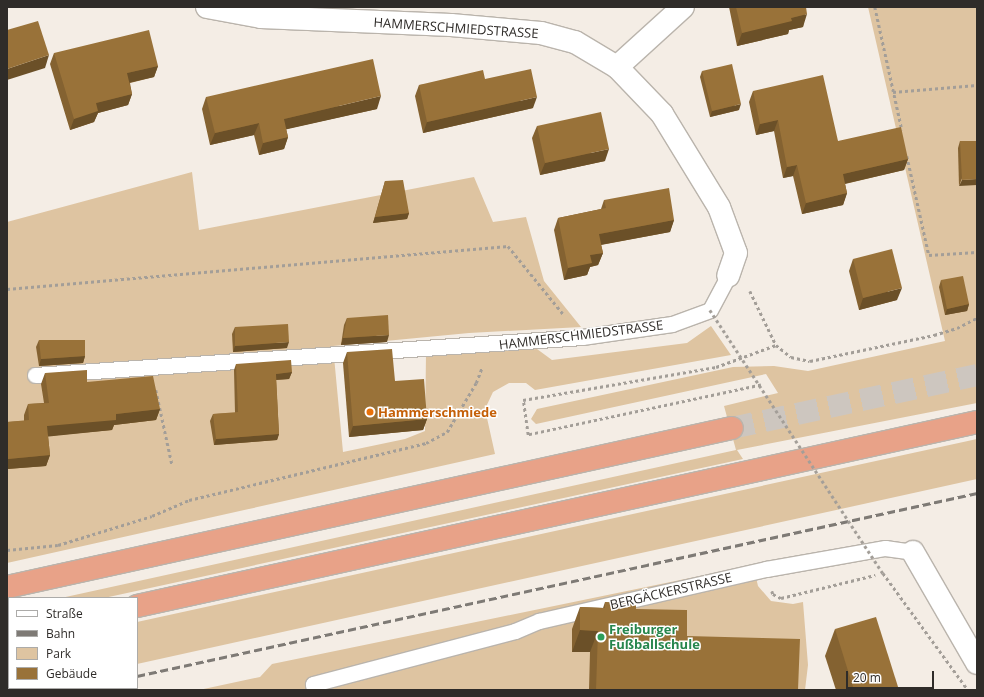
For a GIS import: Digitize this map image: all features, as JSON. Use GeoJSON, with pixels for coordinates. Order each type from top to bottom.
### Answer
{"type":"FeatureCollection","features":[{"type":"Feature","properties":{"kind":"highway"},"geometry":{"type":"LineString","coordinates":[[138,606],[977,422]]}},
{"type":"Feature","properties":{"kind":"highway"},"geometry":{"type":"LineString","coordinates":[[7,587],[732,428]]}},
{"type":"Feature","properties":{"kind":"street","name":"HAMMERSCHMIEDSTRASSE"},"geometry":{"type":"LineString","coordinates":[[207,7],[261,17],[451,25],[541,33],[575,42],[617,67],[662,114],[719,207],[736,253],[728,276]]}},
{"type":"Feature","properties":{"kind":"street"},"geometry":{"type":"LineString","coordinates":[[617,67],[683,7]]}},
{"type":"Feature","properties":{"kind":"street","name":"BERGÄCKERSTRASSE"},"geometry":{"type":"LineString","coordinates":[[913,552],[977,664]]}},
{"type":"Feature","properties":{"kind":"lane","name":"HAMMERSCHMIEDSTRASSE"},"geometry":{"type":"LineString","coordinates":[[35,375],[312,355],[488,346],[582,337],[672,324],[710,310],[728,276]]}},
{"type":"Feature","properties":{"kind":"lane","name":"BERGÄCKERSTRASSE"},"geometry":{"type":"LineString","coordinates":[[314,690],[313,684],[514,631],[539,621],[758,571],[884,548],[913,552]]}},
{"type":"Feature","properties":{"kind":"path"},"geometry":{"type":"LineString","coordinates":[[875,7],[903,138]]}},
{"type":"Feature","properties":{"kind":"path"},"geometry":{"type":"LineString","coordinates":[[893,92],[977,85]]}},
{"type":"Feature","properties":{"kind":"path"},"geometry":{"type":"LineString","coordinates":[[907,154],[929,255],[977,252]]}},
{"type":"Feature","properties":{"kind":"path"},"geometry":{"type":"LineString","coordinates":[[7,289],[508,246],[582,337]]}},
{"type":"Feature","properties":{"kind":"path"},"geometry":{"type":"LineString","coordinates":[[728,276],[752,293],[776,345],[791,357],[810,362],[934,335],[957,328],[977,318]]}},
{"type":"Feature","properties":{"kind":"path"},"geometry":{"type":"LineString","coordinates":[[710,310],[762,385],[883,573],[968,690]]}},
{"type":"Feature","properties":{"kind":"path"},"geometry":{"type":"LineString","coordinates":[[762,385],[528,435],[523,400],[716,367],[776,345]]}},
{"type":"Feature","properties":{"kind":"path"},"geometry":{"type":"LineString","coordinates":[[7,550],[58,545],[152,516],[189,500],[426,443],[447,432],[476,383],[488,346]]}},
{"type":"Feature","properties":{"kind":"path"},"geometry":{"type":"LineString","coordinates":[[151,367],[172,464]]}},
{"type":"Feature","properties":{"kind":"path"},"geometry":{"type":"LineString","coordinates":[[796,594],[883,573]]}},
{"type":"Feature","properties":{"kind":"green space"},"geometry":{"type":"Polygon","coordinates":[[[868,7],[977,7],[977,403],[737,450],[743,459],[109,597],[66,597],[736,450],[724,406],[778,393],[766,374],[536,424],[531,419],[537,409],[733,367],[774,366],[808,371],[945,341],[868,7]]]}},
{"type":"Feature","properties":{"kind":"green space"},"geometry":{"type":"Polygon","coordinates":[[[192,172],[199,230],[474,177],[493,222],[526,217],[544,281],[581,327],[469,333],[333,346],[343,452],[405,439],[425,431],[426,354],[537,349],[552,360],[687,343],[711,326],[731,355],[535,390],[526,383],[509,383],[493,392],[485,409],[495,454],[7,563],[7,222],[192,172]]]}},
{"type":"Feature","properties":{"kind":"green space"},"geometry":{"type":"Polygon","coordinates":[[[977,439],[977,479],[138,664],[138,622],[977,439]]]}},
{"type":"Feature","properties":{"kind":"green space","name":"Freiburger Fußballschule"},"geometry":{"type":"Polygon","coordinates":[[[753,565],[758,586],[771,601],[793,604],[803,602],[808,665],[805,690],[199,690],[260,677],[272,664],[753,565]]]}},
{"type":"Feature","properties":{"kind":"building"},"geometry":{"type":"Polygon","coordinates":[[[736,7],[806,7],[807,14],[791,18],[792,21],[742,33],[736,7]]]}},
{"type":"Feature","properties":{"kind":"building"},"geometry":{"type":"Polygon","coordinates":[[[38,21],[49,55],[7,69],[7,30],[38,21]]]}},
{"type":"Feature","properties":{"kind":"building"},"geometry":{"type":"Polygon","coordinates":[[[149,30],[158,66],[127,73],[132,94],[96,103],[98,111],[74,119],[54,53],[149,30]]]}},
{"type":"Feature","properties":{"kind":"building"},"geometry":{"type":"Polygon","coordinates":[[[373,59],[381,96],[284,119],[288,137],[263,143],[259,123],[215,133],[206,97],[373,59]]]}},
{"type":"Feature","properties":{"kind":"building"},"geometry":{"type":"Polygon","coordinates":[[[732,64],[741,104],[712,111],[702,71],[732,64]]]}},
{"type":"Feature","properties":{"kind":"building"},"geometry":{"type":"Polygon","coordinates":[[[531,69],[537,97],[427,122],[419,85],[483,70],[485,79],[531,69]]]}},
{"type":"Feature","properties":{"kind":"building"},"geometry":{"type":"Polygon","coordinates":[[[823,75],[838,141],[901,127],[908,159],[843,174],[847,193],[806,203],[797,165],[787,167],[778,120],[760,124],[753,91],[823,75]]]}},
{"type":"Feature","properties":{"kind":"building"},"geometry":{"type":"Polygon","coordinates":[[[601,112],[609,149],[545,163],[537,126],[601,112]]]}},
{"type":"Feature","properties":{"kind":"building"},"geometry":{"type":"Polygon","coordinates":[[[960,141],[977,141],[977,179],[962,180],[960,141]]]}},
{"type":"Feature","properties":{"kind":"building"},"geometry":{"type":"Polygon","coordinates":[[[403,180],[409,213],[375,217],[385,181],[403,180]]]}},
{"type":"Feature","properties":{"kind":"building"},"geometry":{"type":"Polygon","coordinates":[[[669,188],[674,220],[599,234],[603,253],[590,255],[592,263],[568,268],[558,218],[606,208],[604,200],[669,188]]]}},
{"type":"Feature","properties":{"kind":"building"},"geometry":{"type":"Polygon","coordinates":[[[892,249],[902,288],[863,298],[853,259],[892,249]]]}},
{"type":"Feature","properties":{"kind":"building"},"geometry":{"type":"Polygon","coordinates":[[[963,276],[969,304],[947,309],[941,280],[963,276]]]}},
{"type":"Feature","properties":{"kind":"building"},"geometry":{"type":"Polygon","coordinates":[[[388,315],[389,335],[343,338],[347,318],[388,315]]]}},
{"type":"Feature","properties":{"kind":"building"},"geometry":{"type":"Polygon","coordinates":[[[288,324],[289,342],[235,346],[235,327],[288,324]]]}},
{"type":"Feature","properties":{"kind":"building"},"geometry":{"type":"Polygon","coordinates":[[[39,340],[85,340],[85,356],[41,359],[39,340]]]}},
{"type":"Feature","properties":{"kind":"building"},"geometry":{"type":"Polygon","coordinates":[[[392,349],[395,381],[424,379],[427,419],[353,426],[347,352],[392,349]]]}},
{"type":"Feature","properties":{"kind":"building"},"geometry":{"type":"Polygon","coordinates":[[[291,360],[292,372],[276,374],[279,434],[216,439],[213,414],[238,412],[236,364],[291,360]]]}},
{"type":"Feature","properties":{"kind":"building"},"geometry":{"type":"Polygon","coordinates":[[[87,370],[87,382],[153,376],[160,409],[116,414],[116,420],[47,426],[50,455],[8,459],[7,422],[29,420],[28,404],[49,403],[45,373],[87,370]]]}},
{"type":"Feature","properties":{"kind":"building"},"geometry":{"type":"Polygon","coordinates":[[[605,602],[636,603],[636,609],[687,610],[687,636],[800,639],[798,690],[596,690],[598,631],[580,630],[580,607],[605,608],[605,602]]]}},
{"type":"Feature","properties":{"kind":"building"},"geometry":{"type":"Polygon","coordinates":[[[876,617],[899,690],[854,690],[835,629],[876,617]]]}},
{"type":"Feature","properties":{"kind":"tunnel"},"geometry":{"type":"LineString","coordinates":[[732,428],[977,375]]}},
{"type":"Feature","properties":{"kind":"railway"},"geometry":{"type":"LineString","coordinates":[[138,676],[977,493]]}},
{"type":"Feature","properties":{"kind":"railway"},"geometry":{"type":"LineString","coordinates":[[75,690],[80,689]]}},
{"type":"Feature","properties":{"kind":"place","name":"Hammerschmiede"},"geometry":{"type":"Point","coordinates":[370,412]}},
{"type":"Feature","properties":{"kind":"place","name":"Freiburger Fußballschule"},"geometry":{"type":"Point","coordinates":[601,637]}}]}
